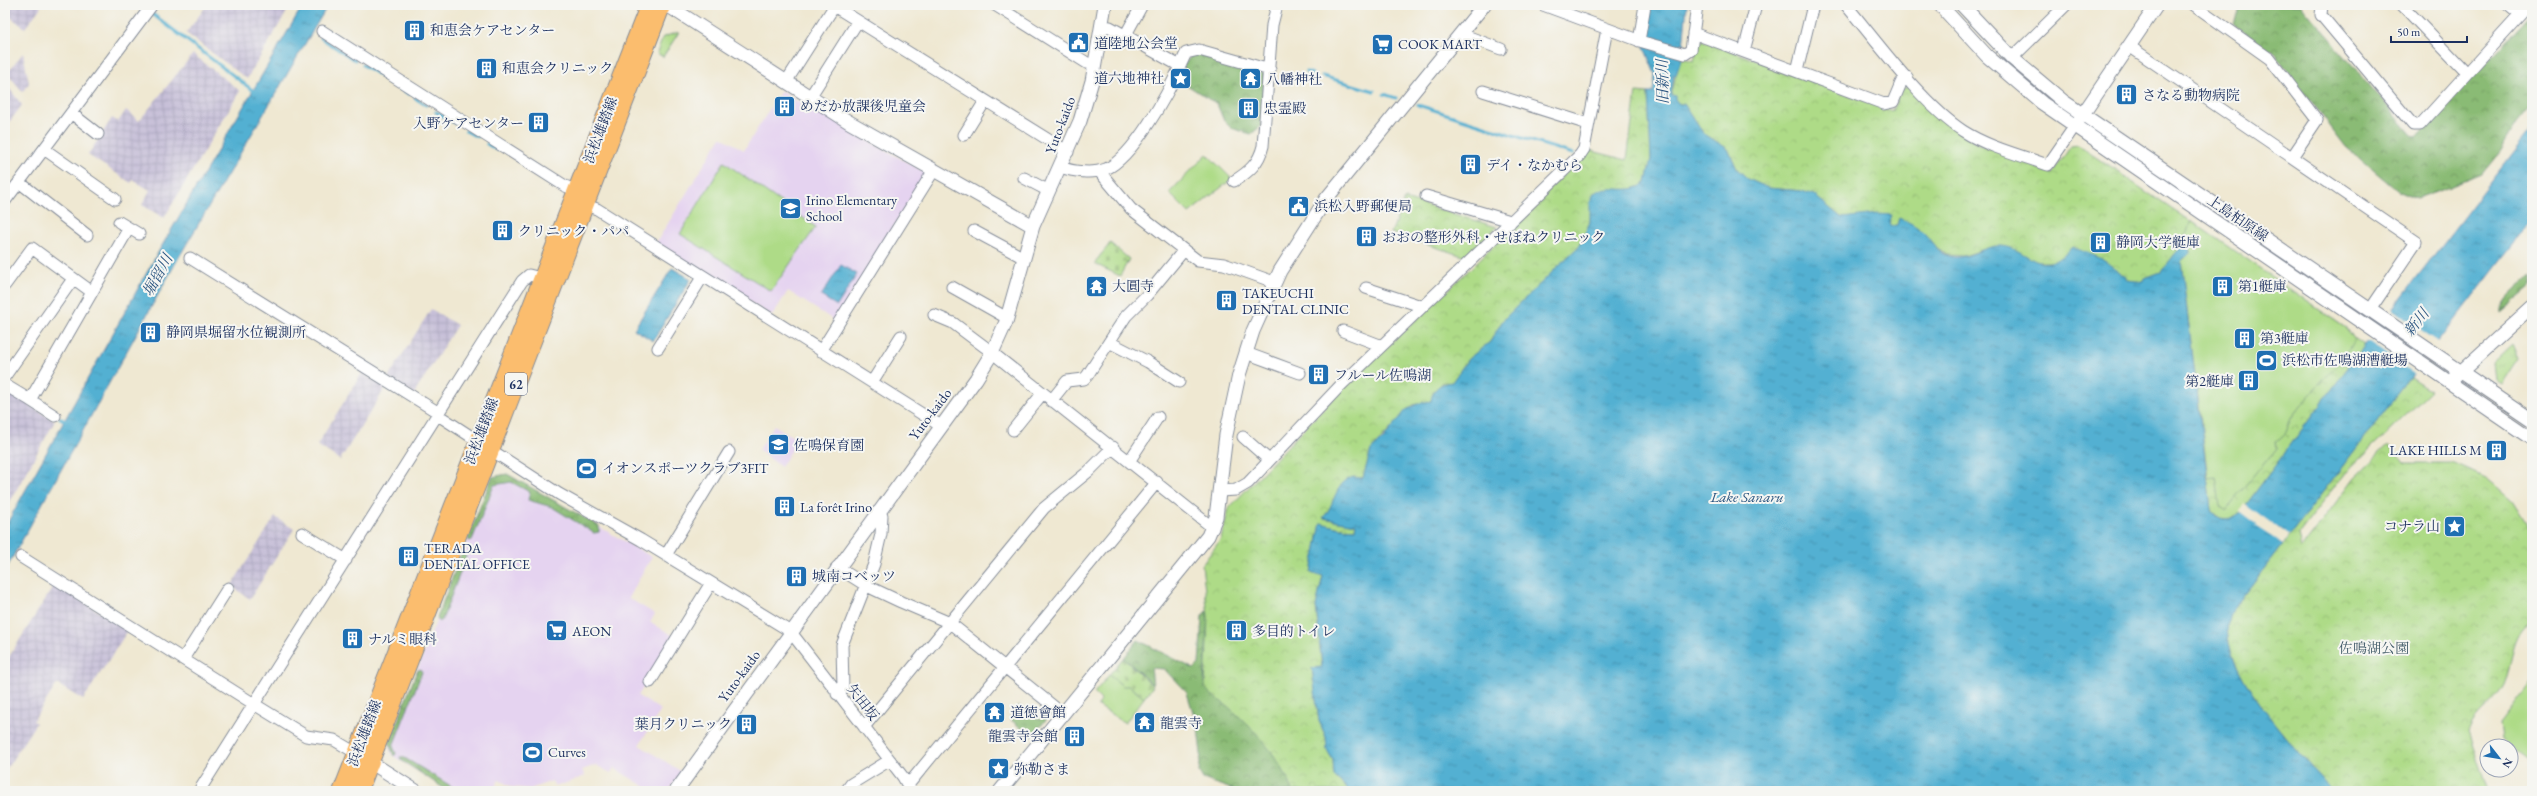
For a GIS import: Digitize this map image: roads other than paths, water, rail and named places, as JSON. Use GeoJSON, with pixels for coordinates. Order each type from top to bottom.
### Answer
{"type":"FeatureCollection","features":[{"type":"Feature","properties":{"kind":"main road","name":"浜松雄踏線"},"geometry":{"type":"LineString","coordinates":[[484,445],[541,278],[649,5]]}},
{"type":"Feature","properties":{"kind":"main road","name":"浜松雄踏線"},"geometry":{"type":"LineString","coordinates":[[342,791],[363,758],[484,445],[585,205],[662,5]]}},
{"type":"Feature","properties":{"kind":"main road","name":"浜松雄踏線"},"geometry":{"type":"LineString","coordinates":[[359,791],[363,758]]}},
{"type":"Feature","properties":{"kind":"street"},"geometry":{"type":"LineString","coordinates":[[5,201],[152,5]]}},
{"type":"Feature","properties":{"kind":"street"},"geometry":{"type":"LineString","coordinates":[[667,5],[849,122],[1034,226]]}},
{"type":"Feature","properties":{"kind":"street"},"geometry":{"type":"LineString","coordinates":[[786,82],[834,5],[1068,152]]}},
{"type":"Feature","properties":{"kind":"street"},"geometry":{"type":"LineString","coordinates":[[995,5],[1087,63],[1095,64]]}},
{"type":"Feature","properties":{"kind":"street","name":"Yuto-kaido"},"geometry":{"type":"LineString","coordinates":[[676,791],[877,512],[976,379],[992,353],[1007,318],[1034,226],[1068,152],[1084,108],[1095,64],[1105,5]]}},
{"type":"Feature","properties":{"kind":"street"},"geometry":{"type":"LineString","coordinates":[[1125,36],[1142,5]]}},
{"type":"Feature","properties":{"kind":"street"},"geometry":{"type":"LineString","coordinates":[[1234,181],[1251,169],[1261,155],[1270,70],[1272,25],[1277,5]]}},
{"type":"Feature","properties":{"kind":"street"},"geometry":{"type":"LineString","coordinates":[[1000,791],[1202,544],[1213,528],[1220,491],[1229,420],[1246,353],[1274,282],[1298,240],[1322,204],[1484,5]]}},
{"type":"Feature","properties":{"kind":"street"},"geometry":{"type":"LineString","coordinates":[[1543,5],[1641,42],[1682,54],[1688,54],[1691,50],[1697,5]]}},
{"type":"Feature","properties":{"kind":"street"},"geometry":{"type":"LineString","coordinates":[[1641,42],[1645,5]]}},
{"type":"Feature","properties":{"kind":"street"},"geometry":{"type":"LineString","coordinates":[[1744,51],[1756,5]]}},
{"type":"Feature","properties":{"kind":"street"},"geometry":{"type":"LineString","coordinates":[[1797,71],[1812,5]]}},
{"type":"Feature","properties":{"kind":"street"},"geometry":{"type":"LineString","coordinates":[[1846,5],[1907,77],[1943,115],[1963,131],[2048,166],[2158,5]]}},
{"type":"Feature","properties":{"kind":"street","name":"上島柏原線"},"geometry":{"type":"LineString","coordinates":[[1940,5],[2000,68],[2075,126],[2532,439]]}},
{"type":"Feature","properties":{"kind":"street","name":"上島柏原線"},"geometry":{"type":"LineString","coordinates":[[1962,5],[2012,58],[2050,91],[2532,420]]}},
{"type":"Feature","properties":{"kind":"street"},"geometry":{"type":"LineString","coordinates":[[2012,58],[2066,5]]}},
{"type":"Feature","properties":{"kind":"street"},"geometry":{"type":"LineString","coordinates":[[2194,5],[2270,59],[2317,120],[2292,158]]}},
{"type":"Feature","properties":{"kind":"street"},"geometry":{"type":"LineString","coordinates":[[2322,5],[2320,15],[2412,125],[2420,125],[2529,5]]}},
{"type":"Feature","properties":{"kind":"street"},"geometry":{"type":"LineString","coordinates":[[2402,5],[2467,73]]}},
{"type":"Feature","properties":{"kind":"street"},"geometry":{"type":"LineString","coordinates":[[2508,5],[2520,15]]}},
{"type":"Feature","properties":{"kind":"street"},"geometry":{"type":"LineString","coordinates":[[810,97],[858,21]]}},
{"type":"Feature","properties":{"kind":"street"},"geometry":{"type":"LineString","coordinates":[[1101,26],[1110,27],[1180,66]]}},
{"type":"Feature","properties":{"kind":"street"},"geometry":{"type":"LineString","coordinates":[[1220,491],[1242,488],[1380,347],[1580,155],[1588,124],[1607,29]]}},
{"type":"Feature","properties":{"kind":"street"},"geometry":{"type":"LineString","coordinates":[[322,31],[565,186],[576,190]]}},
{"type":"Feature","properties":{"kind":"street"},"geometry":{"type":"LineString","coordinates":[[1463,32],[1469,37],[1501,49]]}},
{"type":"Feature","properties":{"kind":"street"},"geometry":{"type":"LineString","coordinates":[[1693,33],[1884,104],[1893,102],[1901,83],[1907,77]]}},
{"type":"Feature","properties":{"kind":"street"},"geometry":{"type":"LineString","coordinates":[[2129,46],[2416,242],[2373,312]]}},
{"type":"Feature","properties":{"kind":"street"},"geometry":{"type":"LineString","coordinates":[[1061,167],[1070,170],[1100,171],[1116,162],[1145,128],[1170,90],[1186,54],[1199,50],[1270,70]]}},
{"type":"Feature","properties":{"kind":"street"},"geometry":{"type":"LineString","coordinates":[[1483,91],[1588,124]]}},
{"type":"Feature","properties":{"kind":"street"},"geometry":{"type":"LineString","coordinates":[[964,135],[985,101]]}},
{"type":"Feature","properties":{"kind":"street"},"geometry":{"type":"LineString","coordinates":[[71,113],[98,134]]}},
{"type":"Feature","properties":{"kind":"street"},"geometry":{"type":"LineString","coordinates":[[44,150],[115,199]]}},
{"type":"Feature","properties":{"kind":"street"},"geometry":{"type":"LineString","coordinates":[[821,351],[934,170]]}},
{"type":"Feature","properties":{"kind":"street"},"geometry":{"type":"LineString","coordinates":[[1100,171],[1131,209],[1170,236],[1184,250],[1205,263],[1224,264],[1274,282]]}},
{"type":"Feature","properties":{"kind":"street"},"geometry":{"type":"LineString","coordinates":[[1024,178],[1049,191]]}},
{"type":"Feature","properties":{"kind":"street"},"geometry":{"type":"LineString","coordinates":[[19,182],[87,235]]}},
{"type":"Feature","properties":{"kind":"street"},"geometry":{"type":"LineString","coordinates":[[1426,196],[1507,220],[1510,223]]}},
{"type":"Feature","properties":{"kind":"street"},"geometry":{"type":"LineString","coordinates":[[585,205],[597,209],[941,426]]}},
{"type":"Feature","properties":{"kind":"street"},"geometry":{"type":"LineString","coordinates":[[30,400],[129,228]]}},
{"type":"Feature","properties":{"kind":"street"},"geometry":{"type":"LineString","coordinates":[[974,231],[1017,256],[1024,258]]}},
{"type":"Feature","properties":{"kind":"street"},"geometry":{"type":"LineString","coordinates":[[5,285],[32,248],[92,292]]}},
{"type":"Feature","properties":{"kind":"street"},"geometry":{"type":"LineString","coordinates":[[1051,401],[1068,381],[1084,379],[1088,376],[1126,316],[1147,295],[1184,250]]}},
{"type":"Feature","properties":{"kind":"street"},"geometry":{"type":"LineString","coordinates":[[190,258],[438,414],[559,494],[666,555],[790,632]]}},
{"type":"Feature","properties":{"kind":"street"},"geometry":{"type":"LineString","coordinates":[[199,791],[525,277],[529,275],[541,278]]}},
{"type":"Feature","properties":{"kind":"street"},"geometry":{"type":"LineString","coordinates":[[658,348],[703,276]]}},
{"type":"Feature","properties":{"kind":"street"},"geometry":{"type":"LineString","coordinates":[[5,376],[73,279]]}},
{"type":"Feature","properties":{"kind":"street"},"geometry":{"type":"LineString","coordinates":[[952,287],[1007,318]]}},
{"type":"Feature","properties":{"kind":"street"},"geometry":{"type":"LineString","coordinates":[[1366,288],[1418,304],[1421,308]]}},
{"type":"Feature","properties":{"kind":"street"},"geometry":{"type":"LineString","coordinates":[[2449,383],[2530,313]]}},
{"type":"Feature","properties":{"kind":"street"},"geometry":{"type":"LineString","coordinates":[[934,315],[953,323],[1051,401],[1113,446],[1213,528]]}},
{"type":"Feature","properties":{"kind":"street"},"geometry":{"type":"LineString","coordinates":[[1343,332],[1377,344],[1380,347]]}},
{"type":"Feature","properties":{"kind":"street"},"geometry":{"type":"LineString","coordinates":[[872,382],[901,336]]}},
{"type":"Feature","properties":{"kind":"street"},"geometry":{"type":"LineString","coordinates":[[1109,342],[1148,362],[1179,382]]}},
{"type":"Feature","properties":{"kind":"street"},"geometry":{"type":"LineString","coordinates":[[1246,353],[1300,373]]}},
{"type":"Feature","properties":{"kind":"street"},"geometry":{"type":"LineString","coordinates":[[5,385],[55,416]]}},
{"type":"Feature","properties":{"kind":"street"},"geometry":{"type":"LineString","coordinates":[[1013,430],[1042,394]]}},
{"type":"Feature","properties":{"kind":"street"},"geometry":{"type":"LineString","coordinates":[[1130,460],[1158,417]]}},
{"type":"Feature","properties":{"kind":"street"},"geometry":{"type":"LineString","coordinates":[[1243,437],[1270,460]]}},
{"type":"Feature","properties":{"kind":"street"},"geometry":{"type":"LineString","coordinates":[[864,727],[1048,503],[1080,479],[1113,446]]}},
{"type":"Feature","properties":{"kind":"street"},"geometry":{"type":"LineString","coordinates":[[666,555],[729,452]]}},
{"type":"Feature","properties":{"kind":"street"},"geometry":{"type":"LineString","coordinates":[[909,788],[1005,667],[1157,482]]}},
{"type":"Feature","properties":{"kind":"street"},"geometry":{"type":"LineString","coordinates":[[837,694],[843,689],[842,645],[867,586],[881,534],[882,516],[877,512]]}},
{"type":"Feature","properties":{"kind":"street"},"geometry":{"type":"LineString","coordinates":[[302,533],[346,560]]}},
{"type":"Feature","properties":{"kind":"street"},"geometry":{"type":"LineString","coordinates":[[21,557],[306,736],[334,740],[416,791]]}},
{"type":"Feature","properties":{"kind":"street"},"geometry":{"type":"LineString","coordinates":[[837,567],[867,586],[950,623],[1063,714]]}},
{"type":"Feature","properties":{"kind":"street"},"geometry":{"type":"LineString","coordinates":[[650,682],[711,582]]}},
{"type":"Feature","properties":{"kind":"street"},"geometry":{"type":"LineString","coordinates":[[183,659],[228,588]]}},
{"type":"Feature","properties":{"kind":"street","name":"矢田坂"},"geometry":{"type":"LineString","coordinates":[[790,632],[890,760],[909,788]]}},
{"type":"Feature","properties":{"kind":"street"},"geometry":{"type":"LineString","coordinates":[[846,791],[851,784],[890,760]]}},
{"type":"Feature","properties":{"kind":"water","name":"堀留川"},"geometry":{"type":"Polygon","coordinates":[[[303,5],[328,5],[179,257],[5,571],[5,527],[160,249],[303,5]]]}},
{"type":"Feature","properties":{"kind":"water","name":"Lake Sanaru"},"geometry":{"type":"Polygon","coordinates":[[[1649,5],[1687,5],[1682,57],[1676,75],[1674,75],[1671,95],[1675,96],[1675,99],[1679,104],[1684,104],[1703,133],[1728,149],[1737,169],[1748,179],[1768,188],[1802,191],[1814,195],[1842,218],[1877,214],[1892,215],[1889,223],[1891,226],[1897,225],[1899,218],[1911,223],[1920,229],[1944,254],[1955,257],[1967,256],[1996,246],[2008,247],[2033,260],[2049,262],[2060,257],[2072,247],[2100,258],[2127,277],[2127,280],[2144,282],[2145,278],[2161,272],[2182,245],[2189,246],[2190,253],[2181,261],[2211,509],[2217,517],[2224,520],[2232,519],[2240,513],[2364,346],[2532,128],[2532,219],[2230,613],[2227,631],[2231,650],[2239,670],[2250,690],[2278,728],[2325,782],[2331,791],[1350,791],[1334,776],[1333,760],[1327,750],[1326,737],[1319,721],[1312,668],[1322,667],[1316,606],[1323,576],[1311,572],[1321,523],[1340,528],[1355,529],[1356,524],[1323,518],[1330,508],[1341,485],[1352,477],[1363,478],[1371,450],[1384,438],[1406,410],[1420,403],[1431,401],[1433,393],[1437,387],[1452,382],[1468,359],[1490,342],[1503,320],[1579,246],[1590,222],[1590,204],[1594,193],[1607,189],[1633,189],[1646,183],[1651,159],[1648,93],[1653,93],[1655,74],[1644,47],[1649,5]]]}},
{"type":"Feature","properties":{"kind":"water"},"geometry":{"type":"Polygon","coordinates":[[[841,265],[857,274],[837,306],[821,296],[841,265]]]}},
{"type":"Feature","properties":{"kind":"water"},"geometry":{"type":"Polygon","coordinates":[[[672,268],[691,279],[653,341],[634,329],[672,268]]]}},
{"type":"Feature","properties":{"kind":"waterway"},"geometry":{"type":"LineString","coordinates":[[151,13],[255,92]]}},
{"type":"Feature","properties":{"kind":"waterway"},"geometry":{"type":"LineString","coordinates":[[321,38],[355,60]]}},
{"type":"Feature","properties":{"kind":"waterway"},"geometry":{"type":"LineString","coordinates":[[363,65],[409,94]]}},
{"type":"Feature","properties":{"kind":"waterway"},"geometry":{"type":"LineString","coordinates":[[1306,72],[1312,74]]}},
{"type":"Feature","properties":{"kind":"waterway"},"geometry":{"type":"LineString","coordinates":[[1322,76],[1374,91]]}},
{"type":"Feature","properties":{"kind":"waterway"},"geometry":{"type":"LineString","coordinates":[[1384,94],[1396,98]]}},
{"type":"Feature","properties":{"kind":"waterway"},"geometry":{"type":"LineString","coordinates":[[415,98],[426,105]]}},
{"type":"Feature","properties":{"kind":"waterway"},"geometry":{"type":"LineString","coordinates":[[1418,105],[1573,154]]}},
{"type":"Feature","properties":{"kind":"waterway"},"geometry":{"type":"LineString","coordinates":[[436,112],[455,123]]}},
{"type":"Feature","properties":{"kind":"waterway"},"geometry":{"type":"LineString","coordinates":[[466,131],[477,137]]}},
{"type":"Feature","properties":{"kind":"waterway"},"geometry":{"type":"LineString","coordinates":[[487,144],[497,150]]}},
{"type":"Feature","properties":{"kind":"waterway"},"geometry":{"type":"LineString","coordinates":[[60,418],[67,422]]}},
{"type":"Feature","properties":{"kind":"place","name":"和恵会ケアセンター"},"geometry":{"type":"Point","coordinates":[414,30]}},
{"type":"Feature","properties":{"kind":"place","name":"道陸地公会堂"},"geometry":{"type":"Point","coordinates":[1078,43]}},
{"type":"Feature","properties":{"kind":"place","name":"COOK MART"},"geometry":{"type":"Point","coordinates":[1383,44]}},
{"type":"Feature","properties":{"kind":"place","name":"和恵会クリニック"},"geometry":{"type":"Point","coordinates":[486,68]}},
{"type":"Feature","properties":{"kind":"place","name":"道六地神社"},"geometry":{"type":"Point","coordinates":[1180,78]}},
{"type":"Feature","properties":{"kind":"place","name":"八幡神社"},"geometry":{"type":"Point","coordinates":[1250,79]}},
{"type":"Feature","properties":{"kind":"place","name":"さなる動物病院"},"geometry":{"type":"Point","coordinates":[2127,95]}},
{"type":"Feature","properties":{"kind":"place","name":"めだか放課後児童会"},"geometry":{"type":"Point","coordinates":[785,106]}},
{"type":"Feature","properties":{"kind":"place","name":"忠霊殿"},"geometry":{"type":"Point","coordinates":[1248,108]}},
{"type":"Feature","properties":{"kind":"place","name":"入野ケアセンター"},"geometry":{"type":"Point","coordinates":[539,123]}},
{"type":"Feature","properties":{"kind":"place","name":"デイ・なかむら"},"geometry":{"type":"Point","coordinates":[1470,165]}},
{"type":"Feature","properties":{"kind":"place","name":"浜松入野郵便局"},"geometry":{"type":"Point","coordinates":[1299,206]}},
{"type":"Feature","properties":{"kind":"place","name":"Irino Elementary School"},"geometry":{"type":"Point","coordinates":[791,208]}},
{"type":"Feature","properties":{"kind":"place","name":"クリニック・パパ"},"geometry":{"type":"Point","coordinates":[502,231]}},
{"type":"Feature","properties":{"kind":"place","name":"おおの整形外科・せぼねクリニック"},"geometry":{"type":"Point","coordinates":[1366,237]}},
{"type":"Feature","properties":{"kind":"place","name":"静岡大学艇庫"},"geometry":{"type":"Point","coordinates":[2100,242]}},
{"type":"Feature","properties":{"kind":"place","name":"大圓寺"},"geometry":{"type":"Point","coordinates":[1097,286]}},
{"type":"Feature","properties":{"kind":"place","name":"第1艇庫"},"geometry":{"type":"Point","coordinates":[2223,286]}},
{"type":"Feature","properties":{"kind":"place","name":"TAKEUCHI DENTAL CLINIC"},"geometry":{"type":"Point","coordinates":[1226,301]}},
{"type":"Feature","properties":{"kind":"place","name":"静岡県堀留水位観測所"},"geometry":{"type":"Point","coordinates":[150,332]}},
{"type":"Feature","properties":{"kind":"place","name":"第3艇庫"},"geometry":{"type":"Point","coordinates":[2244,338]}},
{"type":"Feature","properties":{"kind":"place","name":"浜松市佐鳴湖漕艇場"},"geometry":{"type":"Point","coordinates":[2267,360]}},
{"type":"Feature","properties":{"kind":"place","name":"フルール佐鳴湖"},"geometry":{"type":"Point","coordinates":[1318,375]}},
{"type":"Feature","properties":{"kind":"place","name":"第2艇庫"},"geometry":{"type":"Point","coordinates":[2249,381]}},
{"type":"Feature","properties":{"kind":"place","name":"佐鳴保育園"},"geometry":{"type":"Point","coordinates":[778,445]}},
{"type":"Feature","properties":{"kind":"place","name":"LAKE HILLS M"},"geometry":{"type":"Point","coordinates":[2497,450]}},
{"type":"Feature","properties":{"kind":"place","name":"イオンスポーツクラブ3FIT"},"geometry":{"type":"Point","coordinates":[586,468]}},
{"type":"Feature","properties":{"kind":"place","name":"La forêt Irino"},"geometry":{"type":"Point","coordinates":[784,507]}},
{"type":"Feature","properties":{"kind":"place","name":"コナラ山"},"geometry":{"type":"Point","coordinates":[2455,526]}},
{"type":"Feature","properties":{"kind":"place","name":"TERADA DENTAL OFFICE"},"geometry":{"type":"Point","coordinates":[408,556]}},
{"type":"Feature","properties":{"kind":"place","name":"城南コベッツ"},"geometry":{"type":"Point","coordinates":[797,576]}},
{"type":"Feature","properties":{"kind":"place","name":"AEON"},"geometry":{"type":"Point","coordinates":[557,631]}},
{"type":"Feature","properties":{"kind":"place","name":"多目的トイレ"},"geometry":{"type":"Point","coordinates":[1236,631]}},
{"type":"Feature","properties":{"kind":"place","name":"ナルミ眼科"},"geometry":{"type":"Point","coordinates":[352,639]}},
{"type":"Feature","properties":{"kind":"place","name":"道徳會館"},"geometry":{"type":"Point","coordinates":[995,712]}},
{"type":"Feature","properties":{"kind":"place","name":"龍雲寺"},"geometry":{"type":"Point","coordinates":[1144,723]}},
{"type":"Feature","properties":{"kind":"place","name":"葉月クリニック"},"geometry":{"type":"Point","coordinates":[747,724]}},
{"type":"Feature","properties":{"kind":"place","name":"龍雲寺会館"},"geometry":{"type":"Point","coordinates":[1074,736]}},
{"type":"Feature","properties":{"kind":"place","name":"Curves"},"geometry":{"type":"Point","coordinates":[533,752]}},
{"type":"Feature","properties":{"kind":"place","name":"弥勒さま"},"geometry":{"type":"Point","coordinates":[999,769]}},
{"type":"Feature","properties":{"kind":"water label","name":"旧新川"},"geometry":{"type":"Point","coordinates":[1662,82]}},
{"type":"Feature","properties":{"kind":"water label","name":"新川"},"geometry":{"type":"Point","coordinates":[2416,322]}},
{"type":"Feature","properties":{"kind":"park label","name":"佐鳴湖公園"},"geometry":{"type":"Point","coordinates":[2374,648]}}]}
